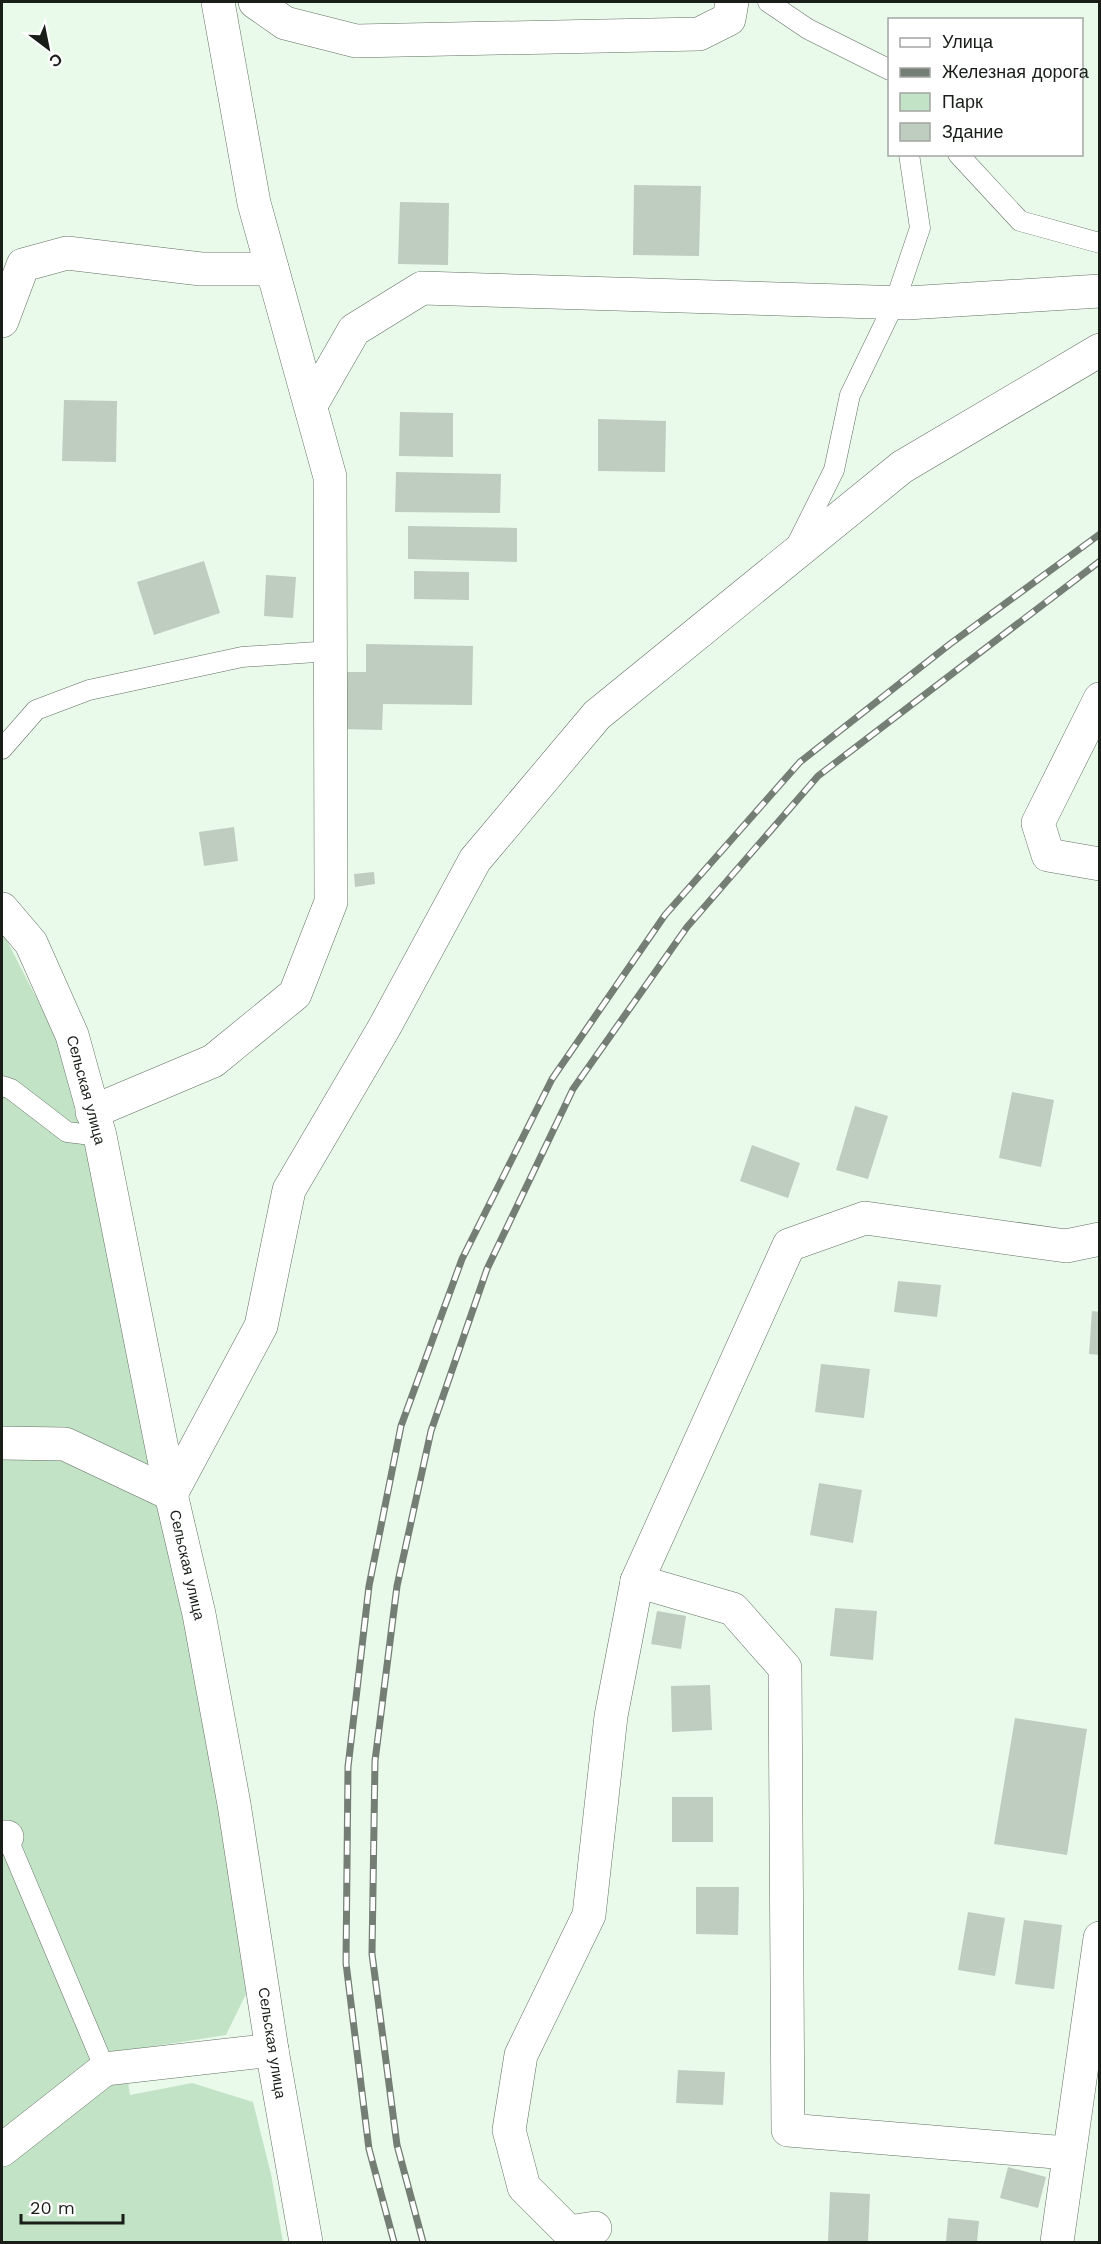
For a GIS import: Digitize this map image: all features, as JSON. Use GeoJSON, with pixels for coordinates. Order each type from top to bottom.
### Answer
{"type":"FeatureCollection","features":[{"type":"Feature","properties":{"kind":"street"},"geometry":{"type":"LineString","coordinates":[[96,1124],[213,1061],[295,994],[331,902],[330,477],[254,203],[218,2]]}},
{"type":"Feature","properties":{"kind":"street"},"geometry":{"type":"LineString","coordinates":[[255,2],[285,23],[356,41],[699,34],[729,19],[732,2]]}},
{"type":"Feature","properties":{"kind":"street"},"geometry":{"type":"LineString","coordinates":[[2,321],[23,265],[67,253],[201,269],[272,269]]}},
{"type":"Feature","properties":{"kind":"street"},"geometry":{"type":"LineString","coordinates":[[310,405],[354,330],[422,288],[895,302],[1100,291]]}},
{"type":"Feature","properties":{"kind":"street"},"geometry":{"type":"LineString","coordinates":[[2,1443],[65,1444],[171,1494],[261,1326],[289,1190],[378,1037],[476,860],[597,715],[902,467],[1100,351]]}},
{"type":"Feature","properties":{"kind":"street"},"geometry":{"type":"LineString","coordinates":[[1100,699],[1038,823],[1048,855],[1100,864]]}},
{"type":"Feature","properties":{"kind":"street","name":"Сельская улица"},"geometry":{"type":"LineString","coordinates":[[2,909],[31,943],[72,1035],[96,1124],[171,1494],[199,1614],[232,1793],[272,2050],[306,2242]]}},
{"type":"Feature","properties":{"kind":"street"},"geometry":{"type":"LineString","coordinates":[[595,2229],[569,2232],[524,2187],[509,2130],[521,2055],[589,1916],[611,1716],[637,1581],[789,1245],[865,1218],[1066,1246],[1100,1239]]}},
{"type":"Feature","properties":{"kind":"street"},"geometry":{"type":"LineString","coordinates":[[637,1581],[733,1609],[785,1668],[788,2130],[1067,2154]]}},
{"type":"Feature","properties":{"kind":"street"},"geometry":{"type":"LineString","coordinates":[[1057,2242],[1067,2154],[1100,1938]]}},
{"type":"Feature","properties":{"kind":"street"},"geometry":{"type":"LineString","coordinates":[[2,2150],[105,2068],[272,2050]]}},
{"type":"Feature","properties":{"kind":"lane"},"geometry":{"type":"LineString","coordinates":[[768,2],[808,29],[888,69]]}},
{"type":"Feature","properties":{"kind":"lane"},"geometry":{"type":"LineString","coordinates":[[789,561],[834,470],[850,395],[895,302],[921,228],[909,156]]}},
{"type":"Feature","properties":{"kind":"lane"},"geometry":{"type":"LineString","coordinates":[[960,156],[1020,221],[1100,243]]}},
{"type":"Feature","properties":{"kind":"lane"},"geometry":{"type":"LineString","coordinates":[[2,749],[36,710],[89,690],[242,657],[331,651]]}},
{"type":"Feature","properties":{"kind":"lane"},"geometry":{"type":"LineString","coordinates":[[2,1086],[11,1089],[67,1132],[96,1124]]}},
{"type":"Feature","properties":{"kind":"lane"},"geometry":{"type":"LineString","coordinates":[[4,1837],[105,2068]]}},
{"type":"Feature","properties":{"kind":"green space"},"geometry":{"type":"Polygon","coordinates":[[[2,931],[58,1040],[77,1108],[152,1463],[221,1807],[246,1994],[226,2035],[123,2051],[130,2095],[192,2083],[253,2102],[271,2174],[283,2242],[2,2242],[2,931]]]}},
{"type":"Feature","properties":{"kind":"building"},"geometry":{"type":"Polygon","coordinates":[[[634,185],[701,186],[699,256],[633,255],[634,185]]]}},
{"type":"Feature","properties":{"kind":"building"},"geometry":{"type":"Polygon","coordinates":[[[400,202],[449,203],[448,265],[398,264],[400,202]]]}},
{"type":"Feature","properties":{"kind":"building"},"geometry":{"type":"Polygon","coordinates":[[[64,400],[117,401],[116,462],[62,461],[64,400]]]}},
{"type":"Feature","properties":{"kind":"building"},"geometry":{"type":"Polygon","coordinates":[[[400,412],[453,413],[453,457],[399,456],[400,412]]]}},
{"type":"Feature","properties":{"kind":"building"},"geometry":{"type":"Polygon","coordinates":[[[598,419],[666,421],[665,472],[598,471],[598,419]]]}},
{"type":"Feature","properties":{"kind":"building"},"geometry":{"type":"Polygon","coordinates":[[[396,472],[501,474],[500,513],[395,512],[396,472]]]}},
{"type":"Feature","properties":{"kind":"building"},"geometry":{"type":"Polygon","coordinates":[[[408,526],[517,528],[517,562],[408,559],[408,526]]]}},
{"type":"Feature","properties":{"kind":"building"},"geometry":{"type":"Polygon","coordinates":[[[204,561],[220,613],[154,635],[137,582],[204,561]]]}},
{"type":"Feature","properties":{"kind":"building"},"geometry":{"type":"Polygon","coordinates":[[[414,571],[469,572],[469,600],[414,599],[414,571]]]}},
{"type":"Feature","properties":{"kind":"building"},"geometry":{"type":"Polygon","coordinates":[[[266,575],[296,577],[293,618],[264,616],[266,575]]]}},
{"type":"Feature","properties":{"kind":"building"},"geometry":{"type":"Polygon","coordinates":[[[366,644],[473,646],[472,705],[383,704],[382,730],[342,729],[343,672],[366,672],[366,644]]]}},
{"type":"Feature","properties":{"kind":"building"},"geometry":{"type":"Polygon","coordinates":[[[234,827],[238,861],[204,866],[199,832],[234,827]]]}},
{"type":"Feature","properties":{"kind":"building"},"geometry":{"type":"Polygon","coordinates":[[[374,872],[375,884],[355,887],[354,874],[374,872]]]}},
{"type":"Feature","properties":{"kind":"building"},"geometry":{"type":"Polygon","coordinates":[[[1012,1092],[1054,1100],[1041,1167],[999,1158],[1012,1092]]]}},
{"type":"Feature","properties":{"kind":"building"},"geometry":{"type":"Polygon","coordinates":[[[855,1106],[888,1116],[868,1179],[836,1170],[855,1106]]]}},
{"type":"Feature","properties":{"kind":"building"},"geometry":{"type":"Polygon","coordinates":[[[752,1145],[800,1163],[788,1198],[740,1181],[752,1145]]]}},
{"type":"Feature","properties":{"kind":"building"},"geometry":{"type":"Polygon","coordinates":[[[898,1281],[941,1285],[937,1317],[894,1312],[898,1281]]]}},
{"type":"Feature","properties":{"kind":"building"},"geometry":{"type":"Polygon","coordinates":[[[1092,1311],[1100,1312],[1100,1355],[1089,1354],[1092,1311]]]}},
{"type":"Feature","properties":{"kind":"building"},"geometry":{"type":"Polygon","coordinates":[[[821,1364],[870,1369],[864,1418],[815,1412],[821,1364]]]}},
{"type":"Feature","properties":{"kind":"building"},"geometry":{"type":"Polygon","coordinates":[[[819,1483],[862,1490],[853,1543],[810,1535],[819,1483]]]}},
{"type":"Feature","properties":{"kind":"building"},"geometry":{"type":"Polygon","coordinates":[[[835,1608],[877,1611],[873,1660],[830,1656],[835,1608]]]}},
{"type":"Feature","properties":{"kind":"building"},"geometry":{"type":"Polygon","coordinates":[[[657,1611],[686,1616],[681,1649],[651,1644],[657,1611]]]}},
{"type":"Feature","properties":{"kind":"building"},"geometry":{"type":"Polygon","coordinates":[[[710,1685],[712,1730],[672,1732],[671,1686],[710,1685]]]}},
{"type":"Feature","properties":{"kind":"building"},"geometry":{"type":"Polygon","coordinates":[[[1015,1718],[1087,1729],[1067,1855],[994,1844],[1015,1718]]]}},
{"type":"Feature","properties":{"kind":"building"},"geometry":{"type":"Polygon","coordinates":[[[672,1797],[713,1797],[713,1842],[672,1842],[672,1797]]]}},
{"type":"Feature","properties":{"kind":"building"},"geometry":{"type":"Polygon","coordinates":[[[696,1887],[739,1887],[738,1935],[696,1934],[696,1887]]]}},
{"type":"Feature","properties":{"kind":"building"},"geometry":{"type":"Polygon","coordinates":[[[968,1912],[1005,1918],[995,1976],[958,1970],[968,1912]]]}},
{"type":"Feature","properties":{"kind":"building"},"geometry":{"type":"Polygon","coordinates":[[[1024,1920],[1062,1925],[1054,1989],[1015,1984],[1024,1920]]]}},
{"type":"Feature","properties":{"kind":"building"},"geometry":{"type":"Polygon","coordinates":[[[678,2070],[725,2072],[723,2105],[676,2103],[678,2070]]]}},
{"type":"Feature","properties":{"kind":"building"},"geometry":{"type":"Polygon","coordinates":[[[1008,2167],[1046,2177],[1038,2208],[1000,2198],[1008,2167]]]}},
{"type":"Feature","properties":{"kind":"building"},"geometry":{"type":"Polygon","coordinates":[[[830,2192],[870,2194],[868,2242],[828,2242],[830,2192]]]}},
{"type":"Feature","properties":{"kind":"building"},"geometry":{"type":"Polygon","coordinates":[[[948,2218],[979,2221],[977,2242],[946,2242],[948,2218]]]}},
{"type":"Feature","properties":{"kind":"railway"},"geometry":{"type":"LineString","coordinates":[[394,2242],[369,2149],[346,1963],[348,1767],[369,1586],[401,1426],[462,1259],[552,1079],[665,915],[800,762],[950,644],[1100,534]]}},
{"type":"Feature","properties":{"kind":"railway"},"geometry":{"type":"LineString","coordinates":[[423,2242],[397,2145],[372,1954],[375,1761],[397,1586],[431,1431],[487,1269],[573,1089],[687,927],[818,776],[1100,561]]}}]}
